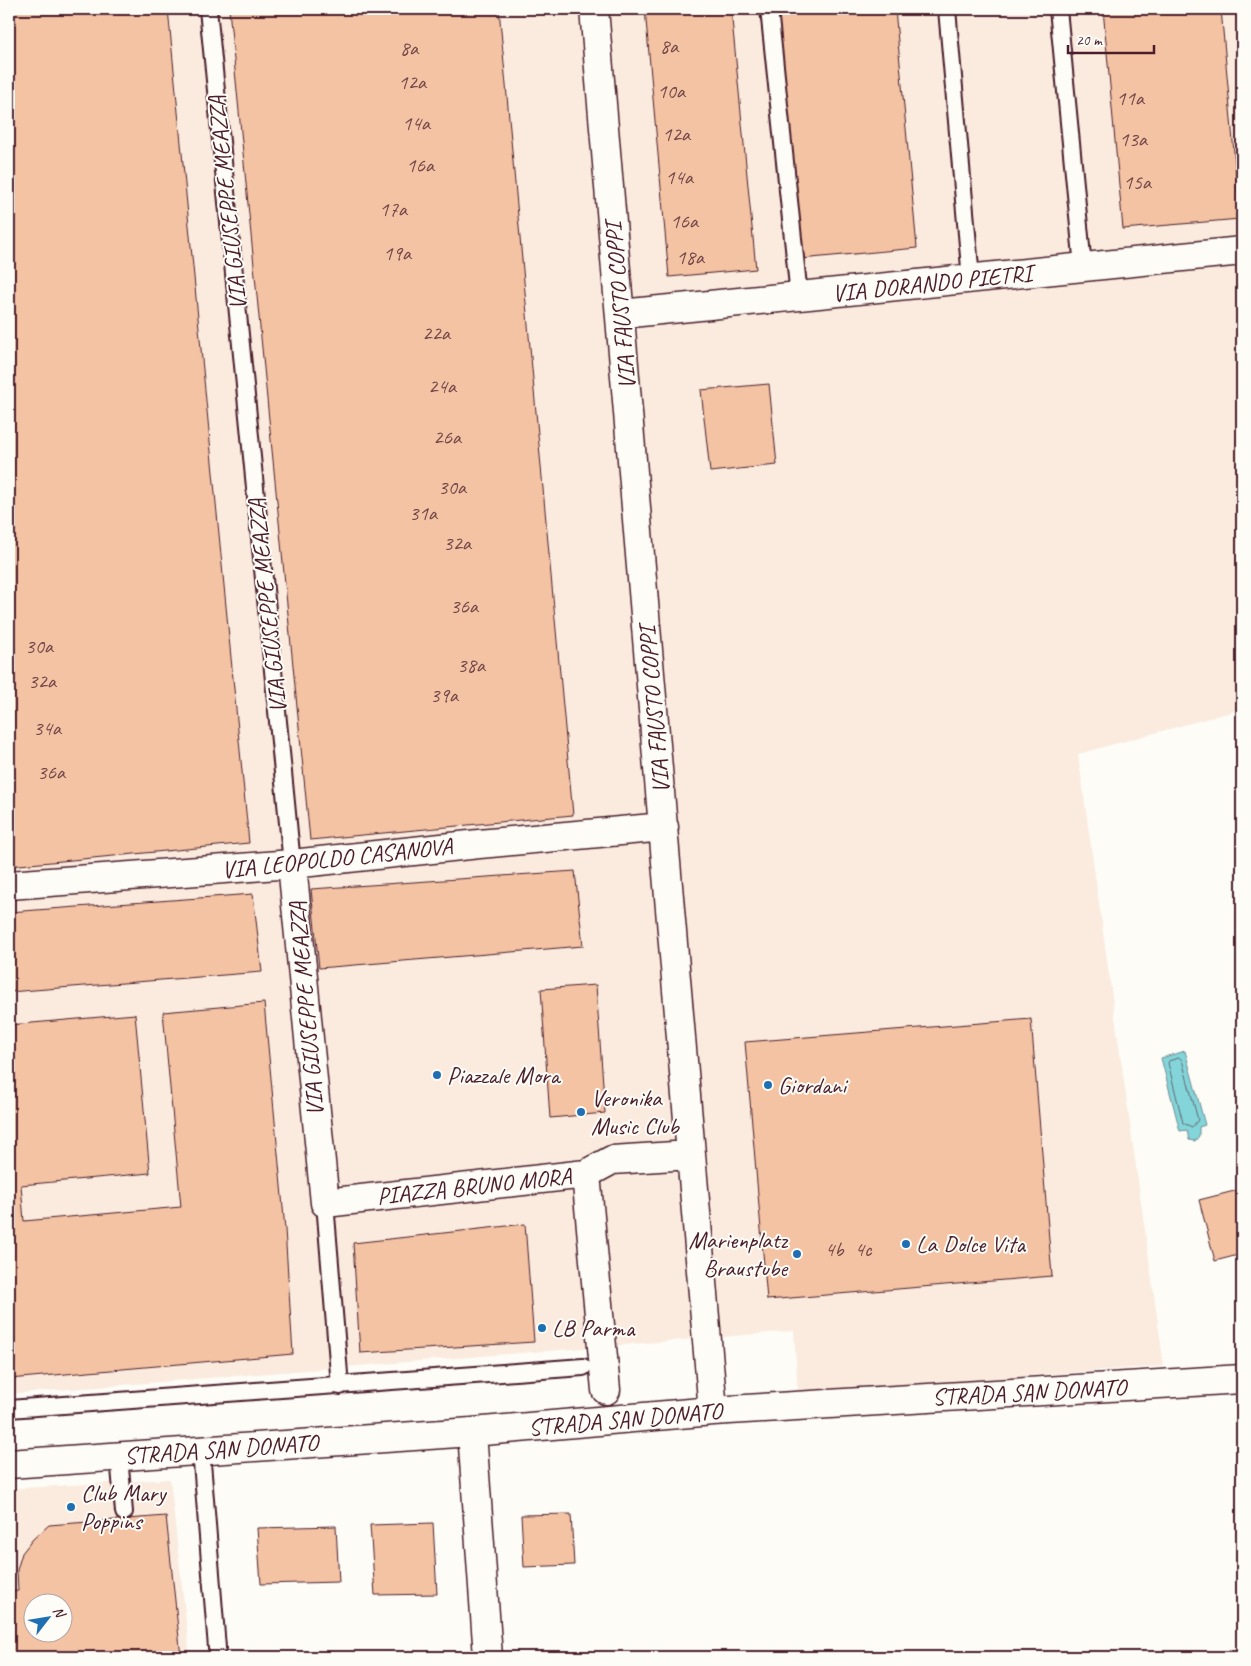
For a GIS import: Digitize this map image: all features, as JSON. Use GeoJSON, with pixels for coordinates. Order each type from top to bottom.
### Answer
{"type":"FeatureCollection","features":[{"type":"Feature","properties":{"kind":"street","name":"VIA FAUSTO COPPI"},"geometry":{"type":"LineString","coordinates":[[594,9],[713,1411]]}},
{"type":"Feature","properties":{"kind":"street","name":"VIA DORANDO PIETRI"},"geometry":{"type":"LineString","coordinates":[[621,314],[1242,251]]}},
{"type":"Feature","properties":{"kind":"street","name":"VIA LEOPOLDO CASANOVA"},"geometry":{"type":"LineString","coordinates":[[9,886],[292,864],[664,827]]}},
{"type":"Feature","properties":{"kind":"street","name":"VIA GIUSEPPE MEAZZA"},"geometry":{"type":"LineString","coordinates":[[292,864],[325,1203]]}},
{"type":"Feature","properties":{"kind":"street"},"geometry":{"type":"LineString","coordinates":[[586,1174],[612,1160],[690,1155]]}},
{"type":"Feature","properties":{"kind":"street","name":"PIAZZA BRUNO MORA"},"geometry":{"type":"LineString","coordinates":[[325,1203],[586,1174],[606,1390]]}},
{"type":"Feature","properties":{"kind":"street","name":"STRADA SAN DONATO"},"geometry":{"type":"LineString","coordinates":[[9,1464],[472,1432],[713,1411],[1242,1379]]}},
{"type":"Feature","properties":{"kind":"street"},"geometry":{"type":"LineString","coordinates":[[472,1432],[488,1657]]}},
{"type":"Feature","properties":{"kind":"lane","name":"VIA GIUSEPPE MEAZZA"},"geometry":{"type":"LineString","coordinates":[[208,9],[292,864]]}},
{"type":"Feature","properties":{"kind":"lane"},"geometry":{"type":"LineString","coordinates":[[769,9],[798,296]]}},
{"type":"Feature","properties":{"kind":"lane"},"geometry":{"type":"LineString","coordinates":[[947,9],[971,279]]}},
{"type":"Feature","properties":{"kind":"lane"},"geometry":{"type":"LineString","coordinates":[[1058,9],[1083,267]]}},
{"type":"Feature","properties":{"kind":"lane"},"geometry":{"type":"LineString","coordinates":[[325,1203],[340,1386]]}},
{"type":"Feature","properties":{"kind":"lane"},"geometry":{"type":"LineString","coordinates":[[9,1409],[583,1367]]}},
{"type":"Feature","properties":{"kind":"lane"},"geometry":{"type":"LineString","coordinates":[[201,1450],[222,1651]]}},
{"type":"Feature","properties":{"kind":"lane"},"geometry":{"type":"LineString","coordinates":[[119,1457],[124,1512]]}},
{"type":"Feature","properties":{"kind":"shaded area"},"geometry":{"type":"Polygon","coordinates":[[[9,9],[1242,9],[1242,709],[1078,754],[1164,1366],[798,1393],[794,1331],[9,1394],[9,9]]]}},
{"type":"Feature","properties":{"kind":"shaded area"},"geometry":{"type":"Polygon","coordinates":[[[170,1479],[190,1657],[9,1657],[9,1489],[170,1479]]]}},
{"type":"Feature","properties":{"kind":"water"},"geometry":{"type":"Polygon","coordinates":[[[1185,1051],[1205,1125],[1199,1127],[1199,1136],[1195,1141],[1189,1140],[1187,1130],[1180,1131],[1161,1058],[1185,1051]]]}},
{"type":"Feature","properties":{"kind":"building"},"geometry":{"type":"Polygon","coordinates":[[[9,9],[168,9],[249,843],[9,866],[9,9]]]}},
{"type":"Feature","properties":{"kind":"building"},"geometry":{"type":"Polygon","coordinates":[[[229,9],[499,9],[573,815],[310,840],[229,9]]]}},
{"type":"Feature","properties":{"kind":"building"},"geometry":{"type":"Polygon","coordinates":[[[645,9],[731,9],[756,269],[669,277],[645,9]]]}},
{"type":"Feature","properties":{"kind":"building"},"geometry":{"type":"Polygon","coordinates":[[[778,9],[895,9],[917,248],[801,259],[778,9]]]}},
{"type":"Feature","properties":{"kind":"building"},"geometry":{"type":"Polygon","coordinates":[[[1103,9],[1221,9],[1240,219],[1123,229],[1103,9]]]}},
{"type":"Feature","properties":{"kind":"building"},"geometry":{"type":"Polygon","coordinates":[[[769,384],[777,465],[710,472],[701,390],[769,384]]]}},
{"type":"Feature","properties":{"kind":"building"},"geometry":{"type":"Polygon","coordinates":[[[575,871],[583,946],[319,968],[311,889],[575,871]]]}},
{"type":"Feature","properties":{"kind":"building"},"geometry":{"type":"Polygon","coordinates":[[[253,894],[262,972],[9,992],[9,912],[253,894]]]}},
{"type":"Feature","properties":{"kind":"building"},"geometry":{"type":"Polygon","coordinates":[[[596,985],[605,1113],[550,1118],[541,989],[596,985]]]}},
{"type":"Feature","properties":{"kind":"building"},"geometry":{"type":"Polygon","coordinates":[[[264,1003],[285,1229],[293,1354],[9,1379],[9,1025],[135,1014],[150,1173],[21,1185],[24,1221],[181,1207],[163,1012],[264,1003]]]}},
{"type":"Feature","properties":{"kind":"building"},"geometry":{"type":"Polygon","coordinates":[[[1031,1019],[1052,1276],[767,1300],[745,1042],[1031,1019]]]}},
{"type":"Feature","properties":{"kind":"building"},"geometry":{"type":"Polygon","coordinates":[[[1242,1189],[1242,1254],[1215,1261],[1199,1200],[1242,1189]]]}},
{"type":"Feature","properties":{"kind":"building"},"geometry":{"type":"Polygon","coordinates":[[[525,1224],[534,1342],[360,1353],[353,1243],[525,1224]]]}},
{"type":"Feature","properties":{"kind":"building"},"geometry":{"type":"Polygon","coordinates":[[[571,1514],[574,1565],[524,1567],[521,1515],[571,1514]]]}},
{"type":"Feature","properties":{"kind":"building"},"geometry":{"type":"Polygon","coordinates":[[[166,1516],[181,1657],[9,1657],[9,1592],[18,1591],[17,1570],[22,1553],[33,1539],[49,1525],[166,1516]]]}},
{"type":"Feature","properties":{"kind":"building"},"geometry":{"type":"Polygon","coordinates":[[[433,1523],[437,1594],[375,1595],[370,1525],[433,1523]]]}},
{"type":"Feature","properties":{"kind":"building"},"geometry":{"type":"Polygon","coordinates":[[[336,1526],[339,1582],[261,1584],[257,1528],[336,1526]]]}},
{"type":"Feature","properties":{"kind":"place","name":"Piazzale Mora"},"geometry":{"type":"Point","coordinates":[437,1075]}},
{"type":"Feature","properties":{"kind":"place","name":"Giordani"},"geometry":{"type":"Point","coordinates":[768,1085]}},
{"type":"Feature","properties":{"kind":"place","name":"Veronika Music Club"},"geometry":{"type":"Point","coordinates":[581,1112]}},
{"type":"Feature","properties":{"kind":"place","name":"La Dolce Vita"},"geometry":{"type":"Point","coordinates":[906,1244]}},
{"type":"Feature","properties":{"kind":"place","name":"Marienplatz Braustube"},"geometry":{"type":"Point","coordinates":[797,1254]}},
{"type":"Feature","properties":{"kind":"place","name":"LB Parma"},"geometry":{"type":"Point","coordinates":[542,1328]}},
{"type":"Feature","properties":{"kind":"place","name":"Club Mary Poppins"},"geometry":{"type":"Point","coordinates":[71,1507]}}]}
